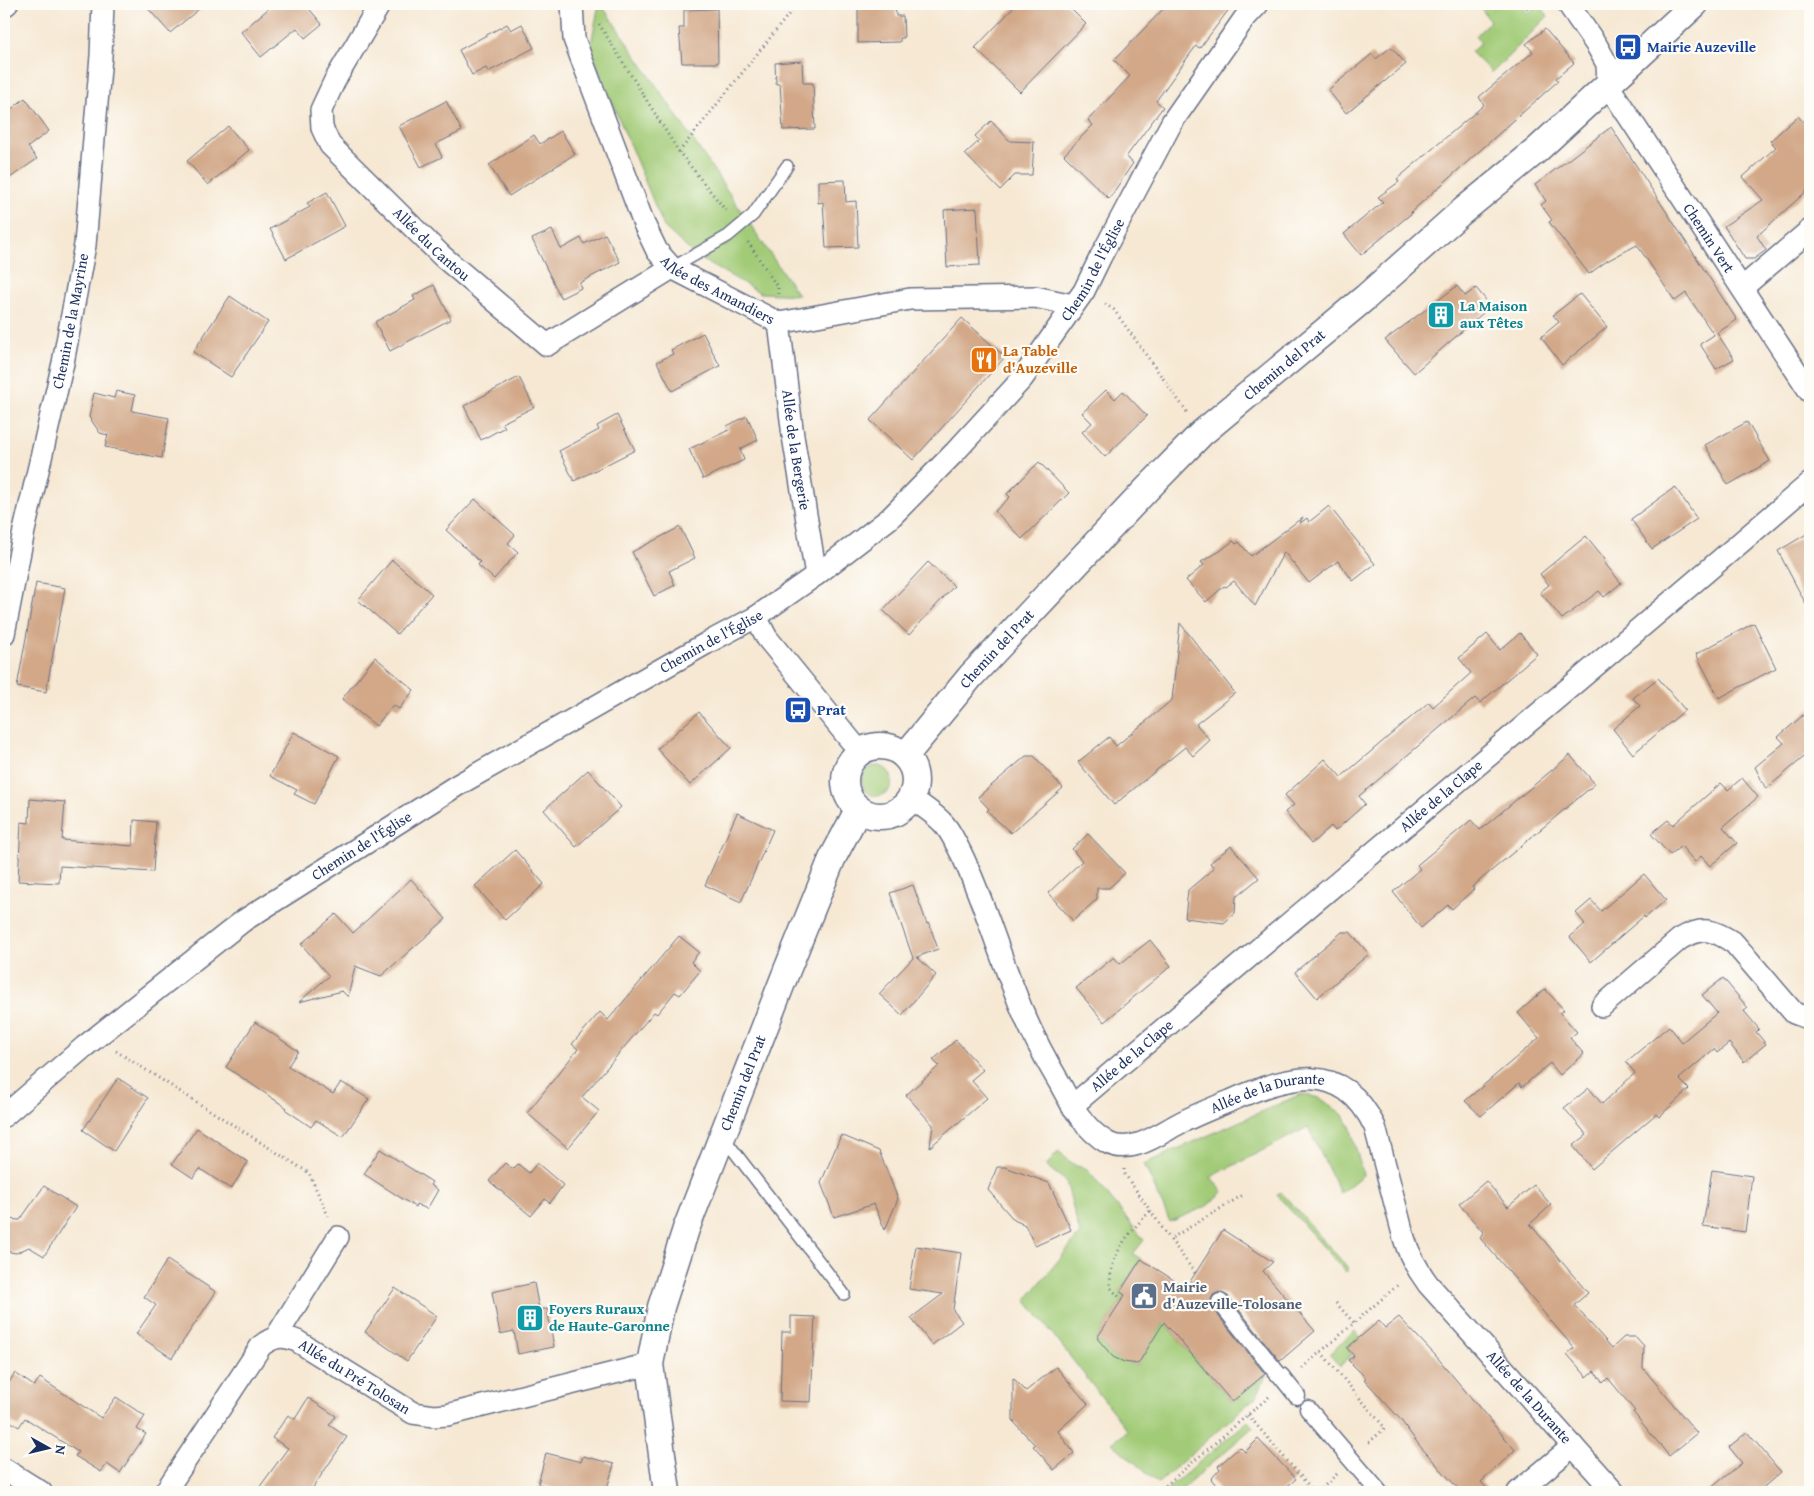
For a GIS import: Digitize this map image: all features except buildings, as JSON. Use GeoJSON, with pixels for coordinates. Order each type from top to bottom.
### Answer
{"type":"FeatureCollection","features":[{"type":"Feature","properties":{"kind":"street"},"geometry":{"type":"LineString","coordinates":[[4,6],[8,4]]}},
{"type":"Feature","properties":{"kind":"street","name":"Chemin de la Mayrine"},"geometry":{"type":"LineString","coordinates":[[4,634],[85,246],[101,56],[103,4]]}},
{"type":"Feature","properties":{"kind":"street","name":"Allée du Cantou"},"geometry":{"type":"LineString","coordinates":[[380,4],[328,95],[321,110],[322,128],[330,146],[442,256],[547,345],[672,268]]}},
{"type":"Feature","properties":{"kind":"street","name":"Allée des Amandiers"},"geometry":{"type":"LineString","coordinates":[[572,4],[574,39],[644,224],[657,251],[672,268],[779,323],[910,299],[1079,298]]}},
{"type":"Feature","properties":{"kind":"street","name":"Chemin de l'Église"},"geometry":{"type":"LineString","coordinates":[[4,1116],[84,1048],[251,915],[456,786],[756,617],[816,575],[890,518],[1022,380],[1079,298],[1172,122],[1244,19],[1258,4]]}},
{"type":"Feature","properties":{"kind":"street"},"geometry":{"type":"LineString","coordinates":[[1568,4],[1607,64],[1608,85]]}},
{"type":"Feature","properties":{"kind":"street","name":"Chemin del Prat"},"geometry":{"type":"LineString","coordinates":[[905,756],[972,676],[1140,496],[1202,433],[1537,150],[1694,4]]}},
{"type":"Feature","properties":{"kind":"street","name":"Chemin Vert"},"geometry":{"type":"LineString","coordinates":[[1608,85],[1810,392]]}},
{"type":"Feature","properties":{"kind":"street"},"geometry":{"type":"LineString","coordinates":[[1742,288],[1810,230]]}},
{"type":"Feature","properties":{"kind":"street","name":"Allée de la Bergerie"},"geometry":{"type":"LineString","coordinates":[[779,323],[793,436],[816,575]]}},
{"type":"Feature","properties":{"kind":"street","name":"Allée de la Clape"},"geometry":{"type":"LineString","coordinates":[[1072,1106],[1369,855],[1530,722],[1810,483]]}},
{"type":"Feature","properties":{"kind":"street"},"geometry":{"type":"LineString","coordinates":[[756,617],[767,638],[860,752]]}},
{"type":"Feature","properties":{"kind":"street"},"geometry":{"type":"LineString","coordinates":[[882,746],[894,749],[905,756],[913,768],[916,780],[914,793],[908,804],[893,814],[881,817],[869,816],[858,810],[847,794],[844,782],[846,770],[852,759],[870,747],[882,746]]}},
{"type":"Feature","properties":{"kind":"street","name":"Allée de la Durante"},"geometry":{"type":"LineString","coordinates":[[911,798],[941,821],[952,837],[972,875],[1013,988],[1041,1050],[1072,1106],[1090,1129],[1111,1145],[1122,1147],[1146,1141],[1241,1096],[1280,1082],[1301,1078],[1314,1078],[1333,1084],[1355,1096],[1368,1113],[1375,1127],[1404,1238],[1416,1268],[1428,1284],[1614,1492]]}},
{"type":"Feature","properties":{"kind":"street","name":"Chemin del Prat"},"geometry":{"type":"LineString","coordinates":[[667,1492],[650,1364],[661,1307],[686,1229],[832,858],[858,810]]}},
{"type":"Feature","properties":{"kind":"street"},"geometry":{"type":"LineString","coordinates":[[1602,1006],[1680,938],[1692,932],[1708,930],[1722,934],[1734,943],[1794,1013],[1810,1019]]}},
{"type":"Feature","properties":{"kind":"street"},"geometry":{"type":"LineString","coordinates":[[165,1492],[262,1346],[268,1340],[276,1337],[338,1237]]}},
{"type":"Feature","properties":{"kind":"street"},"geometry":{"type":"LineString","coordinates":[[1220,1302],[1297,1396]]}},
{"type":"Feature","properties":{"kind":"street","name":"Allée du Pré Tolosan"},"geometry":{"type":"LineString","coordinates":[[276,1337],[287,1337],[296,1341],[413,1413],[434,1416],[447,1415],[650,1364]]}},
{"type":"Feature","properties":{"kind":"street"},"geometry":{"type":"LineString","coordinates":[[1308,1409],[1379,1492]]}},
{"type":"Feature","properties":{"kind":"street"},"geometry":{"type":"LineString","coordinates":[[1518,1492],[1573,1446]]}},
{"type":"Feature","properties":{"kind":"street"},"geometry":{"type":"LineString","coordinates":[[4,1468],[41,1492]]}},
{"type":"Feature","properties":{"kind":"lane"},"geometry":{"type":"LineString","coordinates":[[672,268],[728,236],[753,215],[787,166]]}},
{"type":"Feature","properties":{"kind":"lane"},"geometry":{"type":"LineString","coordinates":[[722,1136],[844,1294]]}},
{"type":"Feature","properties":{"kind":"path"},"geometry":{"type":"LineString","coordinates":[[679,152],[797,4]]}},
{"type":"Feature","properties":{"kind":"path"},"geometry":{"type":"LineString","coordinates":[[1523,4],[1526,8],[1534,4]]}},
{"type":"Feature","properties":{"kind":"path"},"geometry":{"type":"LineString","coordinates":[[598,22],[679,152],[739,227],[778,288],[779,323]]}},
{"type":"Feature","properties":{"kind":"path"},"geometry":{"type":"LineString","coordinates":[[1079,298],[1114,310],[1202,433]]}},
{"type":"Feature","properties":{"kind":"path"},"geometry":{"type":"LineString","coordinates":[[84,1048],[92,1059],[109,1046],[310,1173],[338,1237]]}},
{"type":"Feature","properties":{"kind":"path"},"geometry":{"type":"LineString","coordinates":[[1124,1173],[1195,1273]]}},
{"type":"Feature","properties":{"kind":"path"},"geometry":{"type":"LineString","coordinates":[[1170,1239],[1243,1195]]}},
{"type":"Feature","properties":{"kind":"path"},"geometry":{"type":"LineString","coordinates":[[1122,1300],[1110,1287],[1112,1265],[1126,1236],[1150,1211]]}},
{"type":"Feature","properties":{"kind":"path"},"geometry":{"type":"LineString","coordinates":[[1336,1303],[1354,1323]]}},
{"type":"Feature","properties":{"kind":"path"},"geometry":{"type":"LineString","coordinates":[[1321,1352],[1384,1428],[1352,1459]]}},
{"type":"Feature","properties":{"kind":"path"},"geometry":{"type":"LineString","coordinates":[[1248,1415],[1314,1492]]}},
{"type":"Feature","properties":{"kind":"green space"},"geometry":{"type":"Polygon","coordinates":[[[599,4],[601,4],[798,295],[761,293],[697,257],[664,227],[590,49],[599,4]]]}},
{"type":"Feature","properties":{"kind":"green space"},"geometry":{"type":"Polygon","coordinates":[[[1478,4],[1521,4],[1527,13],[1539,4],[1548,16],[1492,73],[1471,52],[1481,43],[1476,36],[1490,21],[1478,4]]]}},
{"type":"Feature","properties":{"kind":"green space"},"geometry":{"type":"Polygon","coordinates":[[[877,766],[888,770],[892,781],[888,792],[877,796],[866,792],[862,781],[866,770],[877,766]]]}},
{"type":"Feature","properties":{"kind":"green space"},"geometry":{"type":"Polygon","coordinates":[[[1301,1094],[1320,1098],[1342,1114],[1350,1126],[1363,1175],[1340,1193],[1308,1127],[1211,1177],[1223,1192],[1207,1206],[1170,1222],[1144,1164],[1301,1094]]]}},
{"type":"Feature","properties":{"kind":"green space"},"geometry":{"type":"Polygon","coordinates":[[[1058,1152],[1076,1166],[1086,1168],[1144,1240],[1133,1254],[1141,1259],[1120,1291],[1125,1295],[1096,1340],[1114,1357],[1136,1366],[1170,1313],[1168,1327],[1232,1402],[1267,1373],[1257,1396],[1158,1483],[1112,1443],[1128,1431],[1026,1300],[1080,1234],[1066,1181],[1046,1166],[1058,1152]]]}},
{"type":"Feature","properties":{"kind":"green space"},"geometry":{"type":"Polygon","coordinates":[[[1281,1192],[1349,1269],[1346,1272],[1277,1195],[1281,1192]]]}},
{"type":"Feature","properties":{"kind":"green space"},"geometry":{"type":"Polygon","coordinates":[[[1355,1331],[1360,1337],[1347,1348],[1352,1355],[1340,1366],[1329,1354],[1355,1331]]]}},
{"type":"Feature","properties":{"kind":"green space"},"geometry":{"type":"Polygon","coordinates":[[[1248,1421],[1253,1427],[1179,1492],[1164,1492],[1248,1421]]]}},
{"type":"Feature","properties":{"kind":"place","name":"Mairie Auzeville"},"geometry":{"type":"Point","coordinates":[1628,47]}},
{"type":"Feature","properties":{"kind":"place","name":"La Maison aux Têtes"},"geometry":{"type":"Point","coordinates":[1441,315]}},
{"type":"Feature","properties":{"kind":"place","name":"La Table d'Auzeville"},"geometry":{"type":"Point","coordinates":[984,360]}},
{"type":"Feature","properties":{"kind":"place","name":"Prat"},"geometry":{"type":"Point","coordinates":[798,710]}},
{"type":"Feature","properties":{"kind":"place","name":"Mairie d'Auzeville-Tolosane"},"geometry":{"type":"Point","coordinates":[1144,1296]}},
{"type":"Feature","properties":{"kind":"place","name":"Foyers Ruraux de Haute-Garonne"},"geometry":{"type":"Point","coordinates":[530,1318]}}]}
